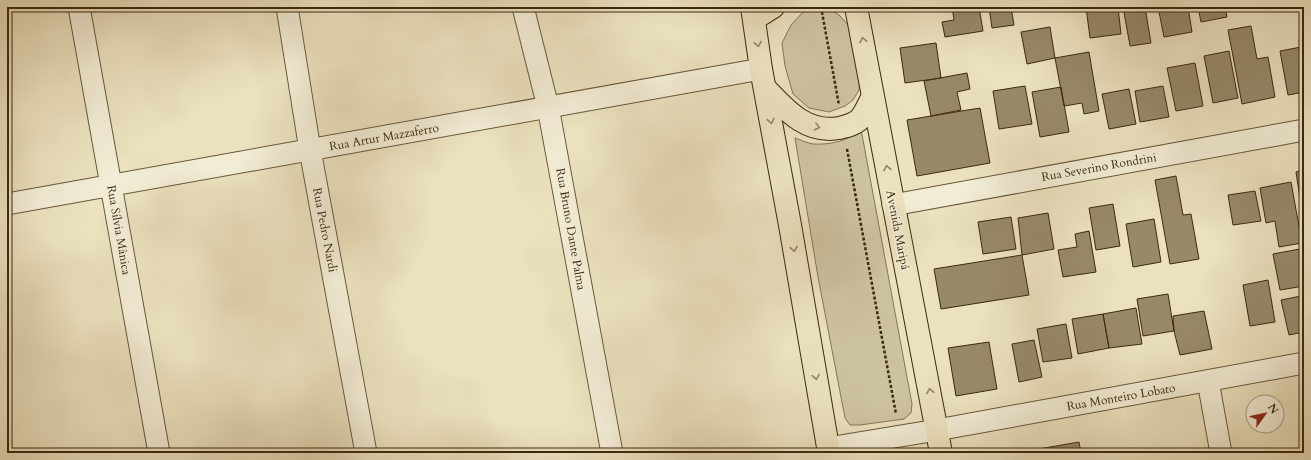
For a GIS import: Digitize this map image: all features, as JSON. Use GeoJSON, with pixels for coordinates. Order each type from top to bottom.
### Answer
{"type":"FeatureCollection","features":[{"type":"Feature","properties":{"kind":"main road"},"geometry":{"type":"LineString","coordinates":[[773,7],[753,13],[828,450]]}},
{"type":"Feature","properties":{"kind":"main road","name":"Avenida Maripá"},"geometry":{"type":"LineString","coordinates":[[856,7],[941,453]]}},
{"type":"Feature","properties":{"kind":"main road"},"geometry":{"type":"LineString","coordinates":[[763,78],[788,112],[808,125],[829,130],[850,126],[860,119],[873,96]]}},
{"type":"Feature","properties":{"kind":"street","name":"Rua Sílvia Mânica"},"geometry":{"type":"LineString","coordinates":[[78,7],[159,453]]}},
{"type":"Feature","properties":{"kind":"street","name":"Rua Pedro Nardi"},"geometry":{"type":"LineString","coordinates":[[287,7],[310,150],[366,453]]}},
{"type":"Feature","properties":{"kind":"street","name":"Rua Bruno Dante Palma"},"geometry":{"type":"LineString","coordinates":[[523,7],[548,108],[612,453]]}},
{"type":"Feature","properties":{"kind":"street","name":"Rua Artur Mazzaferro"},"geometry":{"type":"LineString","coordinates":[[7,204],[548,108],[763,78]]}},
{"type":"Feature","properties":{"kind":"street","name":"Rua Severino Rondrini"},"geometry":{"type":"LineString","coordinates":[[894,205],[1304,130]]}},
{"type":"Feature","properties":{"kind":"street","name":"Rua Monteiro Lobato"},"geometry":{"type":"LineString","coordinates":[[828,450],[1304,364]]}},
{"type":"Feature","properties":{"kind":"street"},"geometry":{"type":"LineString","coordinates":[[1208,381],[1221,453]]}},
{"type":"Feature","properties":{"kind":"path"},"geometry":{"type":"LineString","coordinates":[[820,7],[900,436]]}},
{"type":"Feature","properties":{"kind":"shaded area"},"geometry":{"type":"Polygon","coordinates":[[[827,7],[839,15],[850,27],[860,75],[859,90],[853,100],[845,106],[829,112],[809,108],[793,94],[785,66],[782,43],[791,25],[803,12],[827,7]]]}},
{"type":"Feature","properties":{"kind":"shaded area"},"geometry":{"type":"Polygon","coordinates":[[[861,129],[912,404],[911,413],[904,419],[850,425],[845,418],[818,277],[795,138],[813,144],[826,144],[851,137],[861,129]]]}},
{"type":"Feature","properties":{"kind":"building"},"geometry":{"type":"Polygon","coordinates":[[[952,7],[979,7],[983,31],[945,37],[942,22],[954,20],[952,7]]]}},
{"type":"Feature","properties":{"kind":"building"},"geometry":{"type":"Polygon","coordinates":[[[989,7],[1011,7],[1014,25],[992,28],[989,7]]]}},
{"type":"Feature","properties":{"kind":"building"},"geometry":{"type":"Polygon","coordinates":[[[1053,7],[1069,7],[1054,9],[1053,7]]]}},
{"type":"Feature","properties":{"kind":"building"},"geometry":{"type":"Polygon","coordinates":[[[1086,7],[1118,7],[1121,34],[1090,38],[1086,7]]]}},
{"type":"Feature","properties":{"kind":"building"},"geometry":{"type":"Polygon","coordinates":[[[1123,7],[1145,7],[1151,43],[1130,46],[1123,7]]]}},
{"type":"Feature","properties":{"kind":"building"},"geometry":{"type":"Polygon","coordinates":[[[1158,7],[1188,7],[1192,32],[1164,37],[1158,7]]]}},
{"type":"Feature","properties":{"kind":"building"},"geometry":{"type":"Polygon","coordinates":[[[1198,7],[1225,7],[1227,17],[1201,22],[1198,7]]]}},
{"type":"Feature","properties":{"kind":"building"},"geometry":{"type":"Polygon","coordinates":[[[1251,26],[1257,59],[1268,57],[1275,97],[1242,104],[1228,30],[1251,26]]]}},
{"type":"Feature","properties":{"kind":"building"},"geometry":{"type":"Polygon","coordinates":[[[1050,27],[1055,58],[1027,64],[1021,32],[1050,27]]]}},
{"type":"Feature","properties":{"kind":"building"},"geometry":{"type":"Polygon","coordinates":[[[1304,39],[1304,62],[1299,40],[1304,39]]]}},
{"type":"Feature","properties":{"kind":"building"},"geometry":{"type":"Polygon","coordinates":[[[936,43],[941,78],[905,83],[900,48],[936,43]]]}},
{"type":"Feature","properties":{"kind":"building"},"geometry":{"type":"Polygon","coordinates":[[[1301,47],[1304,62],[1304,92],[1288,95],[1280,51],[1301,47]]]}},
{"type":"Feature","properties":{"kind":"building"},"geometry":{"type":"Polygon","coordinates":[[[1229,51],[1238,98],[1213,103],[1204,56],[1229,51]]]}},
{"type":"Feature","properties":{"kind":"building"},"geometry":{"type":"Polygon","coordinates":[[[1089,52],[1099,111],[1084,114],[1082,103],[1064,106],[1055,58],[1089,52]]]}},
{"type":"Feature","properties":{"kind":"building"},"geometry":{"type":"Polygon","coordinates":[[[1195,63],[1203,106],[1176,111],[1167,68],[1195,63]]]}},
{"type":"Feature","properties":{"kind":"building"},"geometry":{"type":"Polygon","coordinates":[[[967,73],[970,89],[957,92],[961,110],[931,116],[924,81],[967,73]]]}},
{"type":"Feature","properties":{"kind":"building"},"geometry":{"type":"Polygon","coordinates":[[[1025,86],[1032,124],[999,129],[993,91],[1025,86]]]}},
{"type":"Feature","properties":{"kind":"building"},"geometry":{"type":"Polygon","coordinates":[[[1163,86],[1169,117],[1140,122],[1135,91],[1163,86]]]}},
{"type":"Feature","properties":{"kind":"building"},"geometry":{"type":"Polygon","coordinates":[[[1061,87],[1069,132],[1040,137],[1032,92],[1061,87]]]}},
{"type":"Feature","properties":{"kind":"building"},"geometry":{"type":"Polygon","coordinates":[[[1129,89],[1136,124],[1109,129],[1102,94],[1129,89]]]}},
{"type":"Feature","properties":{"kind":"building"},"geometry":{"type":"Polygon","coordinates":[[[980,108],[990,163],[917,176],[907,120],[980,108]]]}},
{"type":"Feature","properties":{"kind":"building"},"geometry":{"type":"Polygon","coordinates":[[[1304,170],[1304,212],[1302,212],[1296,172],[1304,170]]]}},
{"type":"Feature","properties":{"kind":"building"},"geometry":{"type":"Polygon","coordinates":[[[1176,176],[1183,215],[1191,214],[1199,259],[1170,264],[1155,180],[1176,176]]]}},
{"type":"Feature","properties":{"kind":"building"},"geometry":{"type":"Polygon","coordinates":[[[1291,182],[1302,243],[1279,247],[1275,221],[1266,223],[1260,188],[1291,182]]]}},
{"type":"Feature","properties":{"kind":"building"},"geometry":{"type":"Polygon","coordinates":[[[1255,191],[1261,221],[1233,225],[1228,195],[1255,191]]]}},
{"type":"Feature","properties":{"kind":"building"},"geometry":{"type":"Polygon","coordinates":[[[1113,204],[1120,246],[1096,250],[1089,208],[1113,204]]]}},
{"type":"Feature","properties":{"kind":"building"},"geometry":{"type":"Polygon","coordinates":[[[1048,213],[1054,249],[1022,255],[1018,218],[1048,213]]]}},
{"type":"Feature","properties":{"kind":"building"},"geometry":{"type":"Polygon","coordinates":[[[1011,217],[1016,249],[983,254],[978,222],[1011,217]]]}},
{"type":"Feature","properties":{"kind":"building"},"geometry":{"type":"Polygon","coordinates":[[[1154,219],[1161,262],[1133,267],[1126,224],[1154,219]]]}},
{"type":"Feature","properties":{"kind":"building"},"geometry":{"type":"Polygon","coordinates":[[[1089,231],[1096,272],[1063,277],[1058,250],[1077,247],[1075,234],[1089,231]]]}},
{"type":"Feature","properties":{"kind":"building"},"geometry":{"type":"Polygon","coordinates":[[[1300,249],[1304,269],[1304,286],[1280,290],[1273,254],[1300,249]]]}},
{"type":"Feature","properties":{"kind":"building"},"geometry":{"type":"Polygon","coordinates":[[[1022,255],[1029,295],[941,309],[934,269],[1022,255]]]}},
{"type":"Feature","properties":{"kind":"building"},"geometry":{"type":"Polygon","coordinates":[[[1268,280],[1275,322],[1250,326],[1243,285],[1268,280]]]}},
{"type":"Feature","properties":{"kind":"building"},"geometry":{"type":"Polygon","coordinates":[[[1168,294],[1174,331],[1143,336],[1137,299],[1168,294]]]}},
{"type":"Feature","properties":{"kind":"building"},"geometry":{"type":"Polygon","coordinates":[[[1301,296],[1304,309],[1304,332],[1289,335],[1281,300],[1301,296]]]}},
{"type":"Feature","properties":{"kind":"building"},"geometry":{"type":"Polygon","coordinates":[[[1136,308],[1142,344],[1109,348],[1103,314],[1136,308]]]}},
{"type":"Feature","properties":{"kind":"building"},"geometry":{"type":"Polygon","coordinates":[[[1204,311],[1212,349],[1180,355],[1174,331],[1173,316],[1204,311]]]}},
{"type":"Feature","properties":{"kind":"building"},"geometry":{"type":"Polygon","coordinates":[[[1103,314],[1109,348],[1078,354],[1072,319],[1103,314]]]}},
{"type":"Feature","properties":{"kind":"building"},"geometry":{"type":"Polygon","coordinates":[[[1066,324],[1072,358],[1043,362],[1037,329],[1066,324]]]}},
{"type":"Feature","properties":{"kind":"building"},"geometry":{"type":"Polygon","coordinates":[[[1034,340],[1042,377],[1019,382],[1012,344],[1034,340]]]}},
{"type":"Feature","properties":{"kind":"building"},"geometry":{"type":"Polygon","coordinates":[[[989,342],[997,389],[956,396],[948,348],[989,342]]]}},
{"type":"Feature","properties":{"kind":"building"},"geometry":{"type":"Polygon","coordinates":[[[1079,442],[1081,453],[1016,453],[1079,442]]]}}]}
